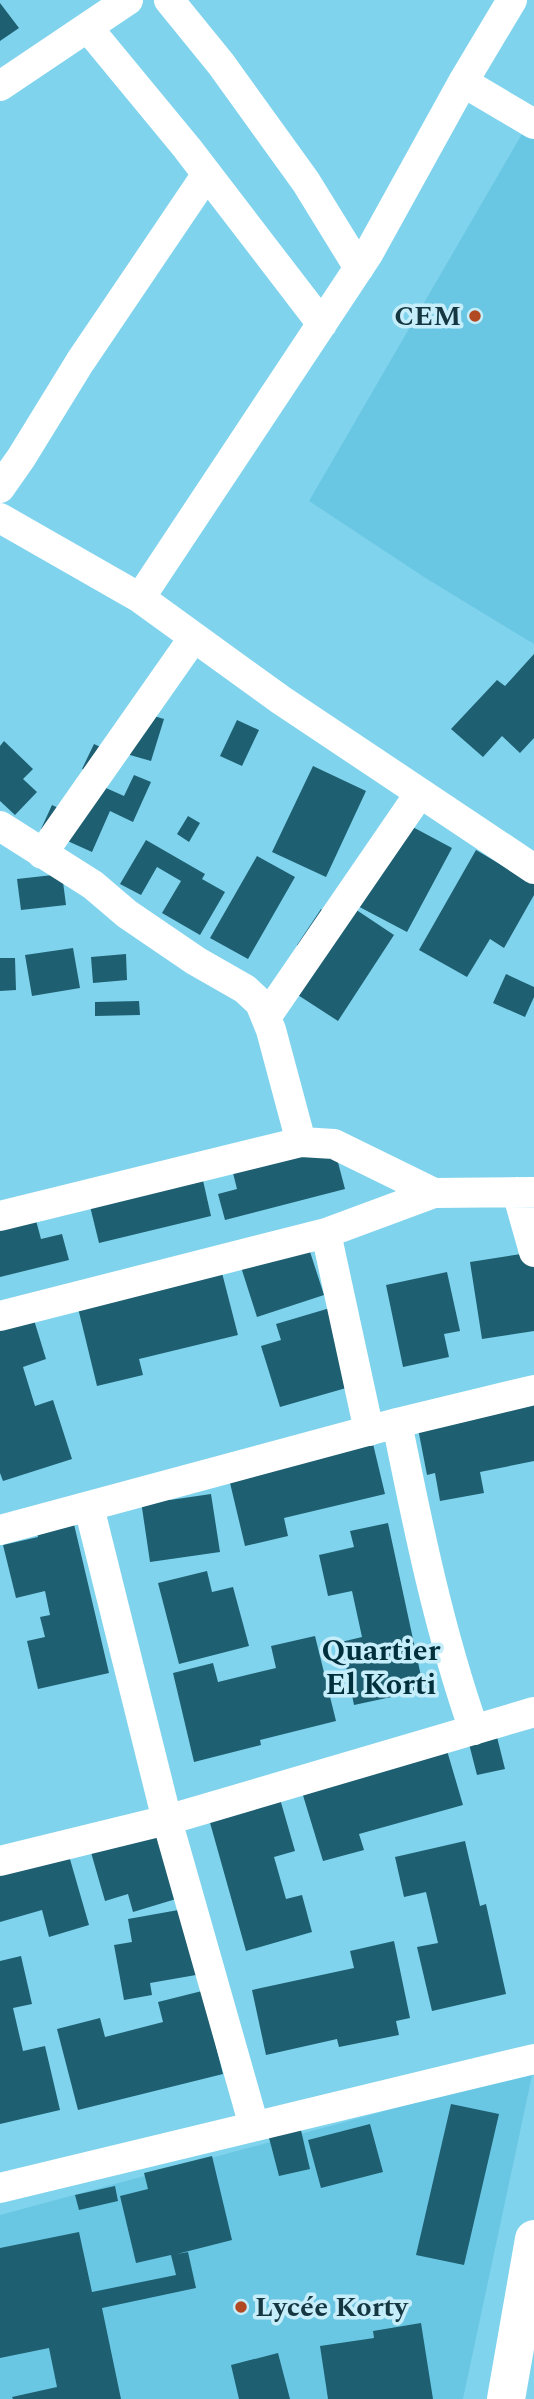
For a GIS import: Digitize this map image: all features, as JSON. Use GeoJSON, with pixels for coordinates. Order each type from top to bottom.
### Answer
{"type":"FeatureCollection","features":[{"type":"Feature","properties":{"kind":"street"},"geometry":{"type":"LineString","coordinates":[[0,86],[128,0]]}},
{"type":"Feature","properties":{"kind":"street"},"geometry":{"type":"LineString","coordinates":[[169,0],[221,64],[306,182],[359,268]]}},
{"type":"Feature","properties":{"kind":"street"},"geometry":{"type":"LineString","coordinates":[[140,598],[359,268],[512,0]]}},
{"type":"Feature","properties":{"kind":"street"},"geometry":{"type":"LineString","coordinates":[[88,28],[207,173],[322,324]]}},
{"type":"Feature","properties":{"kind":"street"},"geometry":{"type":"LineString","coordinates":[[463,82],[534,124]]}},
{"type":"Feature","properties":{"kind":"street"},"geometry":{"type":"LineString","coordinates":[[0,488],[80,362],[207,173]]}},
{"type":"Feature","properties":{"kind":"street"},"geometry":{"type":"LineString","coordinates":[[0,518],[140,598],[281,700],[534,869]]}},
{"type":"Feature","properties":{"kind":"street"},"geometry":{"type":"LineString","coordinates":[[42,854],[194,637]]}},
{"type":"Feature","properties":{"kind":"street"},"geometry":{"type":"LineString","coordinates":[[267,1016],[420,793]]}},
{"type":"Feature","properties":{"kind":"street"},"geometry":{"type":"LineString","coordinates":[[0,826],[93,886],[127,914],[196,961],[245,989],[260,1003],[267,1016],[301,1142]]}},
{"type":"Feature","properties":{"kind":"street"},"geometry":{"type":"LineString","coordinates":[[0,1216],[301,1142],[334,1144],[434,1193]]}},
{"type":"Feature","properties":{"kind":"street"},"geometry":{"type":"LineString","coordinates":[[0,1316],[326,1233],[434,1193],[525,1192],[534,1252]]}},
{"type":"Feature","properties":{"kind":"street"},"geometry":{"type":"LineString","coordinates":[[326,1233],[474,1730]]}},
{"type":"Feature","properties":{"kind":"street"},"geometry":{"type":"LineString","coordinates":[[0,1530],[383,1427],[534,1390]]}},
{"type":"Feature","properties":{"kind":"street"},"geometry":{"type":"LineString","coordinates":[[89,1507],[167,1820],[254,2126]]}},
{"type":"Feature","properties":{"kind":"street"},"geometry":{"type":"LineString","coordinates":[[0,1861],[167,1820],[534,1712]]}},
{"type":"Feature","properties":{"kind":"street"},"geometry":{"type":"LineString","coordinates":[[0,2188],[534,2059]]}},
{"type":"Feature","properties":{"kind":"street"},"geometry":{"type":"LineString","coordinates":[[506,2399],[534,2239]]}},
{"type":"Feature","properties":{"kind":"shaded area","name":"CEM"},"geometry":{"type":"Polygon","coordinates":[[[526,127],[534,132],[534,644],[427,579],[309,501],[526,127]]]}},
{"type":"Feature","properties":{"kind":"shaded area","name":"Lycée Korty"},"geometry":{"type":"Polygon","coordinates":[[[533,2071],[463,2399],[0,2399],[0,2215],[533,2071]]]}},
{"type":"Feature","properties":{"kind":"building"},"geometry":{"type":"Polygon","coordinates":[[[0,3],[19,28],[0,41],[0,3]]]}},
{"type":"Feature","properties":{"kind":"building"},"geometry":{"type":"Polygon","coordinates":[[[534,654],[534,738],[520,753],[502,736],[483,757],[451,729],[497,680],[505,686],[534,654]]]}},
{"type":"Feature","properties":{"kind":"building"},"geometry":{"type":"Polygon","coordinates":[[[137,711],[164,719],[151,761],[123,753],[137,711]]]}},
{"type":"Feature","properties":{"kind":"building"},"geometry":{"type":"Polygon","coordinates":[[[237,720],[259,730],[242,766],[220,756],[237,720]]]}},
{"type":"Feature","properties":{"kind":"building"},"geometry":{"type":"Polygon","coordinates":[[[4,741],[33,769],[23,779],[37,792],[15,815],[0,801],[0,746],[4,741]]]}},
{"type":"Feature","properties":{"kind":"building"},"geometry":{"type":"Polygon","coordinates":[[[94,744],[111,752],[97,784],[124,796],[134,775],[151,782],[133,822],[110,811],[92,852],[41,829],[52,805],[69,813],[87,771],[82,769],[94,744]]]}},
{"type":"Feature","properties":{"kind":"building"},"geometry":{"type":"Polygon","coordinates":[[[313,766],[366,791],[326,877],[272,852],[313,766]]]}},
{"type":"Feature","properties":{"kind":"building"},"geometry":{"type":"Polygon","coordinates":[[[188,816],[200,823],[189,842],[177,834],[188,816]]]}},
{"type":"Feature","properties":{"kind":"building"},"geometry":{"type":"Polygon","coordinates":[[[394,817],[452,848],[407,932],[350,902],[394,817]]]}},
{"type":"Feature","properties":{"kind":"building"},"geometry":{"type":"Polygon","coordinates":[[[146,840],[205,874],[202,879],[225,892],[200,935],[162,913],[181,881],[157,867],[141,895],[120,884],[146,840]]]}},
{"type":"Feature","properties":{"kind":"building"},"geometry":{"type":"Polygon","coordinates":[[[476,850],[534,884],[534,895],[504,948],[490,939],[467,977],[419,950],[476,850]]]}},
{"type":"Feature","properties":{"kind":"building"},"geometry":{"type":"Polygon","coordinates":[[[257,856],[295,877],[248,959],[210,938],[257,856]]]}},
{"type":"Feature","properties":{"kind":"building"},"geometry":{"type":"Polygon","coordinates":[[[62,874],[66,905],[21,910],[17,879],[62,874]]]}},
{"type":"Feature","properties":{"kind":"building"},"geometry":{"type":"Polygon","coordinates":[[[349,905],[394,935],[338,1021],[284,986],[306,951],[297,945],[321,909],[339,921],[349,905]]]}},
{"type":"Feature","properties":{"kind":"building"},"geometry":{"type":"Polygon","coordinates":[[[73,948],[80,988],[32,996],[25,955],[73,948]]]}},
{"type":"Feature","properties":{"kind":"building"},"geometry":{"type":"Polygon","coordinates":[[[126,954],[127,980],[93,983],[91,957],[126,954]]]}},
{"type":"Feature","properties":{"kind":"building"},"geometry":{"type":"Polygon","coordinates":[[[0,958],[15,958],[16,990],[0,991],[0,958]]]}},
{"type":"Feature","properties":{"kind":"building"},"geometry":{"type":"Polygon","coordinates":[[[506,974],[534,987],[534,997],[525,1017],[493,1003],[506,974]]]}},
{"type":"Feature","properties":{"kind":"building"},"geometry":{"type":"Polygon","coordinates":[[[139,1001],[140,1015],[95,1016],[95,1002],[139,1001]]]}},
{"type":"Feature","properties":{"kind":"building"},"geometry":{"type":"Polygon","coordinates":[[[335,1151],[345,1189],[225,1220],[218,1194],[237,1189],[230,1161],[335,1151]]]}},
{"type":"Feature","properties":{"kind":"building"},"geometry":{"type":"Polygon","coordinates":[[[200,1167],[211,1216],[99,1243],[87,1194],[200,1167]]]}},
{"type":"Feature","properties":{"kind":"building"},"geometry":{"type":"Polygon","coordinates":[[[34,1213],[41,1239],[62,1234],[69,1260],[0,1277],[0,1221],[34,1213]]]}},
{"type":"Feature","properties":{"kind":"building"},"geometry":{"type":"Polygon","coordinates":[[[302,1227],[324,1295],[257,1317],[240,1264],[302,1227]]]}},
{"type":"Feature","properties":{"kind":"building"},"geometry":{"type":"Polygon","coordinates":[[[534,1252],[534,1331],[482,1339],[470,1262],[534,1252]]]}},
{"type":"Feature","properties":{"kind":"building"},"geometry":{"type":"Polygon","coordinates":[[[221,1269],[238,1335],[139,1359],[143,1375],[97,1386],[78,1308],[221,1269]]]}},
{"type":"Feature","properties":{"kind":"building"},"geometry":{"type":"Polygon","coordinates":[[[447,1272],[460,1331],[444,1334],[449,1357],[403,1367],[386,1285],[447,1272]]]}},
{"type":"Feature","properties":{"kind":"building"},"geometry":{"type":"Polygon","coordinates":[[[30,1307],[46,1359],[23,1367],[35,1406],[53,1400],[72,1459],[3,1481],[0,1473],[0,1316],[30,1307]]]}},
{"type":"Feature","properties":{"kind":"building"},"geometry":{"type":"Polygon","coordinates":[[[330,1308],[353,1386],[280,1407],[261,1346],[281,1340],[276,1324],[330,1308]]]}},
{"type":"Feature","properties":{"kind":"building"},"geometry":{"type":"Polygon","coordinates":[[[534,1384],[534,1461],[480,1472],[484,1493],[440,1501],[435,1473],[427,1475],[415,1413],[534,1384]]]}},
{"type":"Feature","properties":{"kind":"building"},"geometry":{"type":"Polygon","coordinates":[[[369,1427],[385,1494],[284,1518],[288,1536],[245,1546],[226,1466],[369,1427]]]}},
{"type":"Feature","properties":{"kind":"building"},"geometry":{"type":"Polygon","coordinates":[[[211,1494],[220,1552],[150,1562],[141,1501],[211,1494]]]}},
{"type":"Feature","properties":{"kind":"building"},"geometry":{"type":"Polygon","coordinates":[[[73,1520],[109,1673],[38,1689],[27,1641],[45,1637],[40,1617],[50,1615],[45,1591],[16,1598],[3,1545],[38,1537],[36,1529],[73,1520]]]}},
{"type":"Feature","properties":{"kind":"building"},"geometry":{"type":"Polygon","coordinates":[[[388,1523],[424,1690],[354,1705],[341,1642],[362,1637],[352,1591],[328,1596],[319,1555],[354,1547],[350,1531],[388,1523]]]}},
{"type":"Feature","properties":{"kind":"building"},"geometry":{"type":"Polygon","coordinates":[[[207,1571],[212,1592],[233,1587],[249,1646],[179,1664],[158,1583],[207,1571]]]}},
{"type":"Feature","properties":{"kind":"building"},"geometry":{"type":"Polygon","coordinates":[[[315,1636],[336,1721],[260,1740],[261,1745],[194,1762],[173,1673],[213,1663],[218,1682],[276,1668],[271,1646],[315,1636]]]}},
{"type":"Feature","properties":{"kind":"building"},"geometry":{"type":"Polygon","coordinates":[[[496,1733],[505,1769],[477,1775],[468,1740],[496,1733]]]}},
{"type":"Feature","properties":{"kind":"building"},"geometry":{"type":"Polygon","coordinates":[[[443,1737],[463,1805],[359,1834],[364,1850],[323,1861],[298,1779],[443,1737]]]}},
{"type":"Feature","properties":{"kind":"building"},"geometry":{"type":"Polygon","coordinates":[[[280,1799],[295,1851],[274,1857],[286,1899],[302,1895],[312,1932],[246,1951],[207,1812],[280,1799]]]}},
{"type":"Feature","properties":{"kind":"building"},"geometry":{"type":"Polygon","coordinates":[[[155,1825],[176,1899],[133,1912],[128,1894],[105,1901],[90,1849],[155,1825]]]}},
{"type":"Feature","properties":{"kind":"building"},"geometry":{"type":"Polygon","coordinates":[[[63,1835],[89,1925],[49,1937],[42,1910],[0,1922],[0,1854],[63,1835]]]}},
{"type":"Feature","properties":{"kind":"building"},"geometry":{"type":"Polygon","coordinates":[[[465,1841],[480,1906],[486,1904],[506,1994],[432,2011],[417,1947],[438,1943],[426,1892],[404,1897],[395,1857],[465,1841]]]}},
{"type":"Feature","properties":{"kind":"building"},"geometry":{"type":"Polygon","coordinates":[[[184,1909],[196,1975],[150,1983],[152,1995],[124,2000],[114,1945],[132,1942],[128,1919],[184,1909]]]}},
{"type":"Feature","properties":{"kind":"building"},"geometry":{"type":"Polygon","coordinates":[[[394,1941],[410,2018],[396,2021],[399,2035],[339,2047],[337,2039],[266,2055],[252,1990],[354,1968],[350,1951],[394,1941]]]}},
{"type":"Feature","properties":{"kind":"building"},"geometry":{"type":"Polygon","coordinates":[[[21,1956],[32,2004],[13,2008],[23,2051],[45,2046],[60,2110],[0,2124],[0,1961],[21,1956]]]}},
{"type":"Feature","properties":{"kind":"building"},"geometry":{"type":"Polygon","coordinates":[[[202,1991],[223,2074],[78,2110],[57,2029],[100,2018],[105,2037],[163,2022],[158,2002],[202,1991]]]}},
{"type":"Feature","properties":{"kind":"building"},"geometry":{"type":"Polygon","coordinates":[[[451,2104],[499,2114],[464,2265],[416,2255],[451,2104]]]}},
{"type":"Feature","properties":{"kind":"building"},"geometry":{"type":"Polygon","coordinates":[[[370,2124],[383,2172],[321,2188],[308,2140],[370,2124]]]}},
{"type":"Feature","properties":{"kind":"building"},"geometry":{"type":"Polygon","coordinates":[[[300,2126],[310,2169],[279,2176],[268,2134],[300,2126]]]}},
{"type":"Feature","properties":{"kind":"building"},"geometry":{"type":"Polygon","coordinates":[[[212,2156],[232,2240],[177,2254],[188,2252],[196,2288],[102,2308],[121,2399],[13,2399],[12,2397],[57,2387],[49,2348],[0,2358],[0,2248],[79,2232],[92,2292],[176,2275],[171,2255],[136,2263],[120,2196],[148,2189],[144,2173],[212,2156]]]}},
{"type":"Feature","properties":{"kind":"building"},"geometry":{"type":"Polygon","coordinates":[[[115,2186],[118,2201],[79,2210],[75,2195],[115,2186]]]}},
{"type":"Feature","properties":{"kind":"building"},"geometry":{"type":"Polygon","coordinates":[[[421,2323],[433,2399],[328,2399],[320,2346],[374,2338],[373,2331],[421,2323]]]}},
{"type":"Feature","properties":{"kind":"building"},"geometry":{"type":"Polygon","coordinates":[[[278,2353],[290,2399],[239,2399],[231,2365],[278,2353]]]}},
{"type":"Feature","properties":{"kind":"place","name":"CEM"},"geometry":{"type":"Point","coordinates":[475,316]}},
{"type":"Feature","properties":{"kind":"place","name":"Lycée Korty"},"geometry":{"type":"Point","coordinates":[241,2307]}},
{"type":"Feature","properties":{"kind":"district","name":"Quartier El Korti"},"geometry":{"type":"Point","coordinates":[381,1668]}}]}
